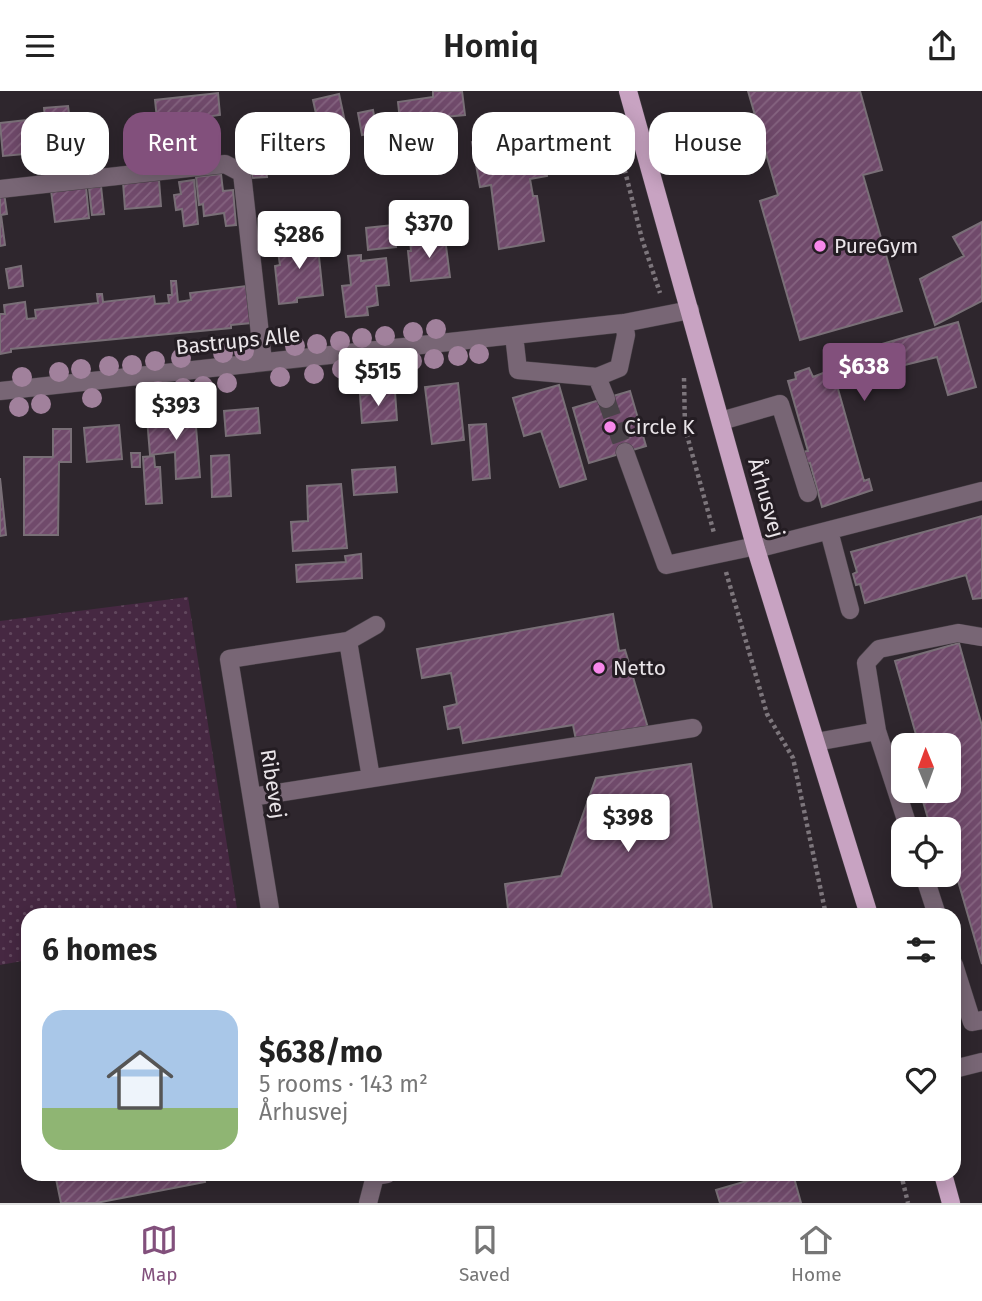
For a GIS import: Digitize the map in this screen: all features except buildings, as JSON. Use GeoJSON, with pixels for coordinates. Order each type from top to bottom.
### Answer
{"type":"FeatureCollection","features":[{"type":"Feature","properties":{"kind":"main road","name":"Århusvej"},"geometry":{"type":"LineString","coordinates":[[628,91],[756,547],[867,908]]}},
{"type":"Feature","properties":{"kind":"main road"},"geometry":{"type":"LineString","coordinates":[[945,1181],[951,1203]]}},
{"type":"Feature","properties":{"kind":"street"},"geometry":{"type":"LineString","coordinates":[[0,189],[225,164],[242,173],[262,361]]}},
{"type":"Feature","properties":{"kind":"street","name":"Bastrups Alle"},"geometry":{"type":"LineString","coordinates":[[0,391],[624,323],[690,310]]}},
{"type":"Feature","properties":{"kind":"street"},"geometry":{"type":"LineString","coordinates":[[514,335],[518,370],[597,377],[619,368],[626,335],[624,323]]}},
{"type":"Feature","properties":{"kind":"street"},"geometry":{"type":"LineString","coordinates":[[597,377],[606,398]]}},
{"type":"Feature","properties":{"kind":"street"},"geometry":{"type":"LineString","coordinates":[[721,421],[780,404],[808,493]]}},
{"type":"Feature","properties":{"kind":"street"},"geometry":{"type":"LineString","coordinates":[[625,452],[666,565],[829,531],[982,491]]}},
{"type":"Feature","properties":{"kind":"street"},"geometry":{"type":"LineString","coordinates":[[829,531],[850,610]]}},
{"type":"Feature","properties":{"kind":"street"},"geometry":{"type":"LineString","coordinates":[[371,778],[348,641],[376,625]]}},
{"type":"Feature","properties":{"kind":"street"},"geometry":{"type":"LineString","coordinates":[[905,817],[877,731],[866,663],[879,649],[958,633],[982,637]]}},
{"type":"Feature","properties":{"kind":"street","name":"Ribevej"},"geometry":{"type":"LineString","coordinates":[[270,908],[229,659],[348,641]]}},
{"type":"Feature","properties":{"kind":"street"},"geometry":{"type":"LineString","coordinates":[[252,797],[693,729]]}},
{"type":"Feature","properties":{"kind":"street"},"geometry":{"type":"LineString","coordinates":[[816,742],[877,731]]}},
{"type":"Feature","properties":{"kind":"street"},"geometry":{"type":"LineString","coordinates":[[928,887],[935,908]]}},
{"type":"Feature","properties":{"kind":"street"},"geometry":{"type":"LineString","coordinates":[[961,987],[972,1022],[982,1020]]}},
{"type":"Feature","properties":{"kind":"street"},"geometry":{"type":"LineString","coordinates":[[961,1067],[982,1062]]}},
{"type":"Feature","properties":{"kind":"street"},"geometry":{"type":"LineString","coordinates":[[368,1203],[374,1181]]}},
{"type":"Feature","properties":{"kind":"path"},"geometry":{"type":"LineString","coordinates":[[627,175],[642,239],[667,316]]}},
{"type":"Feature","properties":{"kind":"path"},"geometry":{"type":"LineString","coordinates":[[682,369],[685,381],[685,428],[767,714],[793,758],[825,908]]}},
{"type":"Feature","properties":{"kind":"path"},"geometry":{"type":"LineString","coordinates":[[903,1181],[908,1203]]}},
{"type":"Feature","properties":{"kind":"shaded area"},"geometry":{"type":"Polygon","coordinates":[[[188,597],[237,908],[21,908],[21,961],[0,965],[0,621],[188,597]]]}},
{"type":"Feature","properties":{"kind":"tunnel"},"geometry":{"type":"LineString","coordinates":[[606,399],[625,452]]}},
{"type":"Feature","properties":{"kind":"place","name":"PureGym"},"geometry":{"type":"Point","coordinates":[820,246]}},
{"type":"Feature","properties":{"kind":"place","name":"Circle K"},"geometry":{"type":"Point","coordinates":[610,427]}},
{"type":"Feature","properties":{"kind":"place","name":"Netto"},"geometry":{"type":"Point","coordinates":[599,668]}}]}
